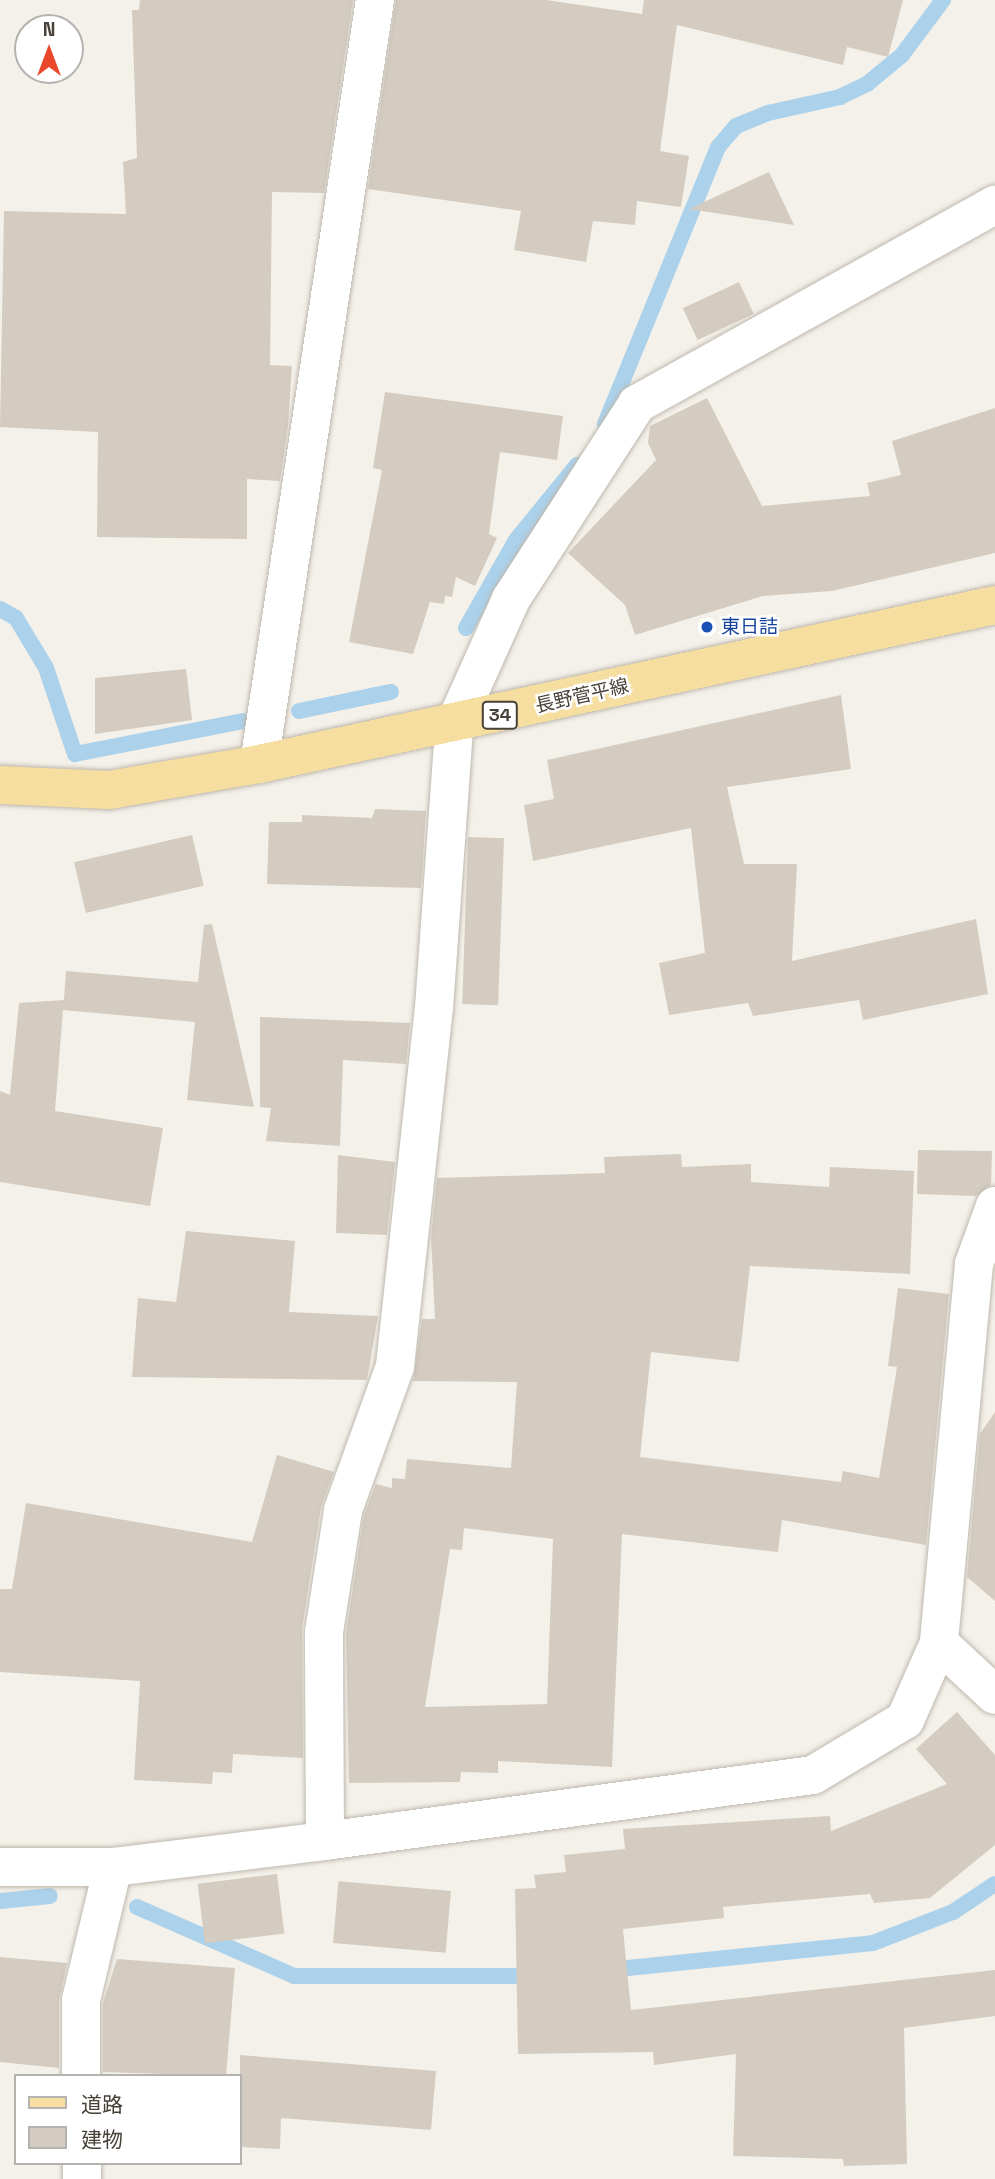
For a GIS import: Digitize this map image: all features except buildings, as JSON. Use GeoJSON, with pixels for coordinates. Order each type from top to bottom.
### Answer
{"type":"FeatureCollection","features":[{"type":"Feature","properties":{"kind":"main road","name":"長野菅平線"},"geometry":{"type":"LineString","coordinates":[[0,785],[109,790],[259,764],[454,726],[995,605]]}},
{"type":"Feature","properties":{"kind":"street"},"geometry":{"type":"LineString","coordinates":[[259,764],[375,0]]}},
{"type":"Feature","properties":{"kind":"street"},"geometry":{"type":"LineString","coordinates":[[326,1841],[324,1632],[344,1510],[395,1366],[433,1008],[454,726],[511,599],[638,404],[995,205]]}},
{"type":"Feature","properties":{"kind":"street"},"geometry":{"type":"LineString","coordinates":[[0,1867],[113,1867],[813,1775],[905,1720],[939,1643],[974,1264],[995,1206]]}},
{"type":"Feature","properties":{"kind":"street"},"geometry":{"type":"LineString","coordinates":[[939,1643],[995,1695]]}},
{"type":"Feature","properties":{"kind":"street"},"geometry":{"type":"LineString","coordinates":[[81,2074],[80,2000],[113,1867]]}},
{"type":"Feature","properties":{"kind":"waterway"},"geometry":{"type":"LineString","coordinates":[[605,424],[718,147],[736,126],[768,113],[840,97],[867,84],[902,55],[943,0]]}},
{"type":"Feature","properties":{"kind":"waterway"},"geometry":{"type":"LineString","coordinates":[[466,628],[516,540],[577,465]]}},
{"type":"Feature","properties":{"kind":"waterway"},"geometry":{"type":"LineString","coordinates":[[0,609],[16,618],[46,668],[75,754],[243,721]]}},
{"type":"Feature","properties":{"kind":"waterway"},"geometry":{"type":"LineString","coordinates":[[299,711],[391,692]]}},
{"type":"Feature","properties":{"kind":"waterway"},"geometry":{"type":"LineString","coordinates":[[608,1970],[873,1943],[953,1912],[995,1884]]}},
{"type":"Feature","properties":{"kind":"waterway"},"geometry":{"type":"LineString","coordinates":[[0,1901],[50,1896]]}},
{"type":"Feature","properties":{"kind":"waterway"},"geometry":{"type":"LineString","coordinates":[[137,1907],[294,1976],[537,1976]]}},
{"type":"Feature","properties":{"kind":"place","name":"東日詰"},"geometry":{"type":"Point","coordinates":[707,627]}}]}
